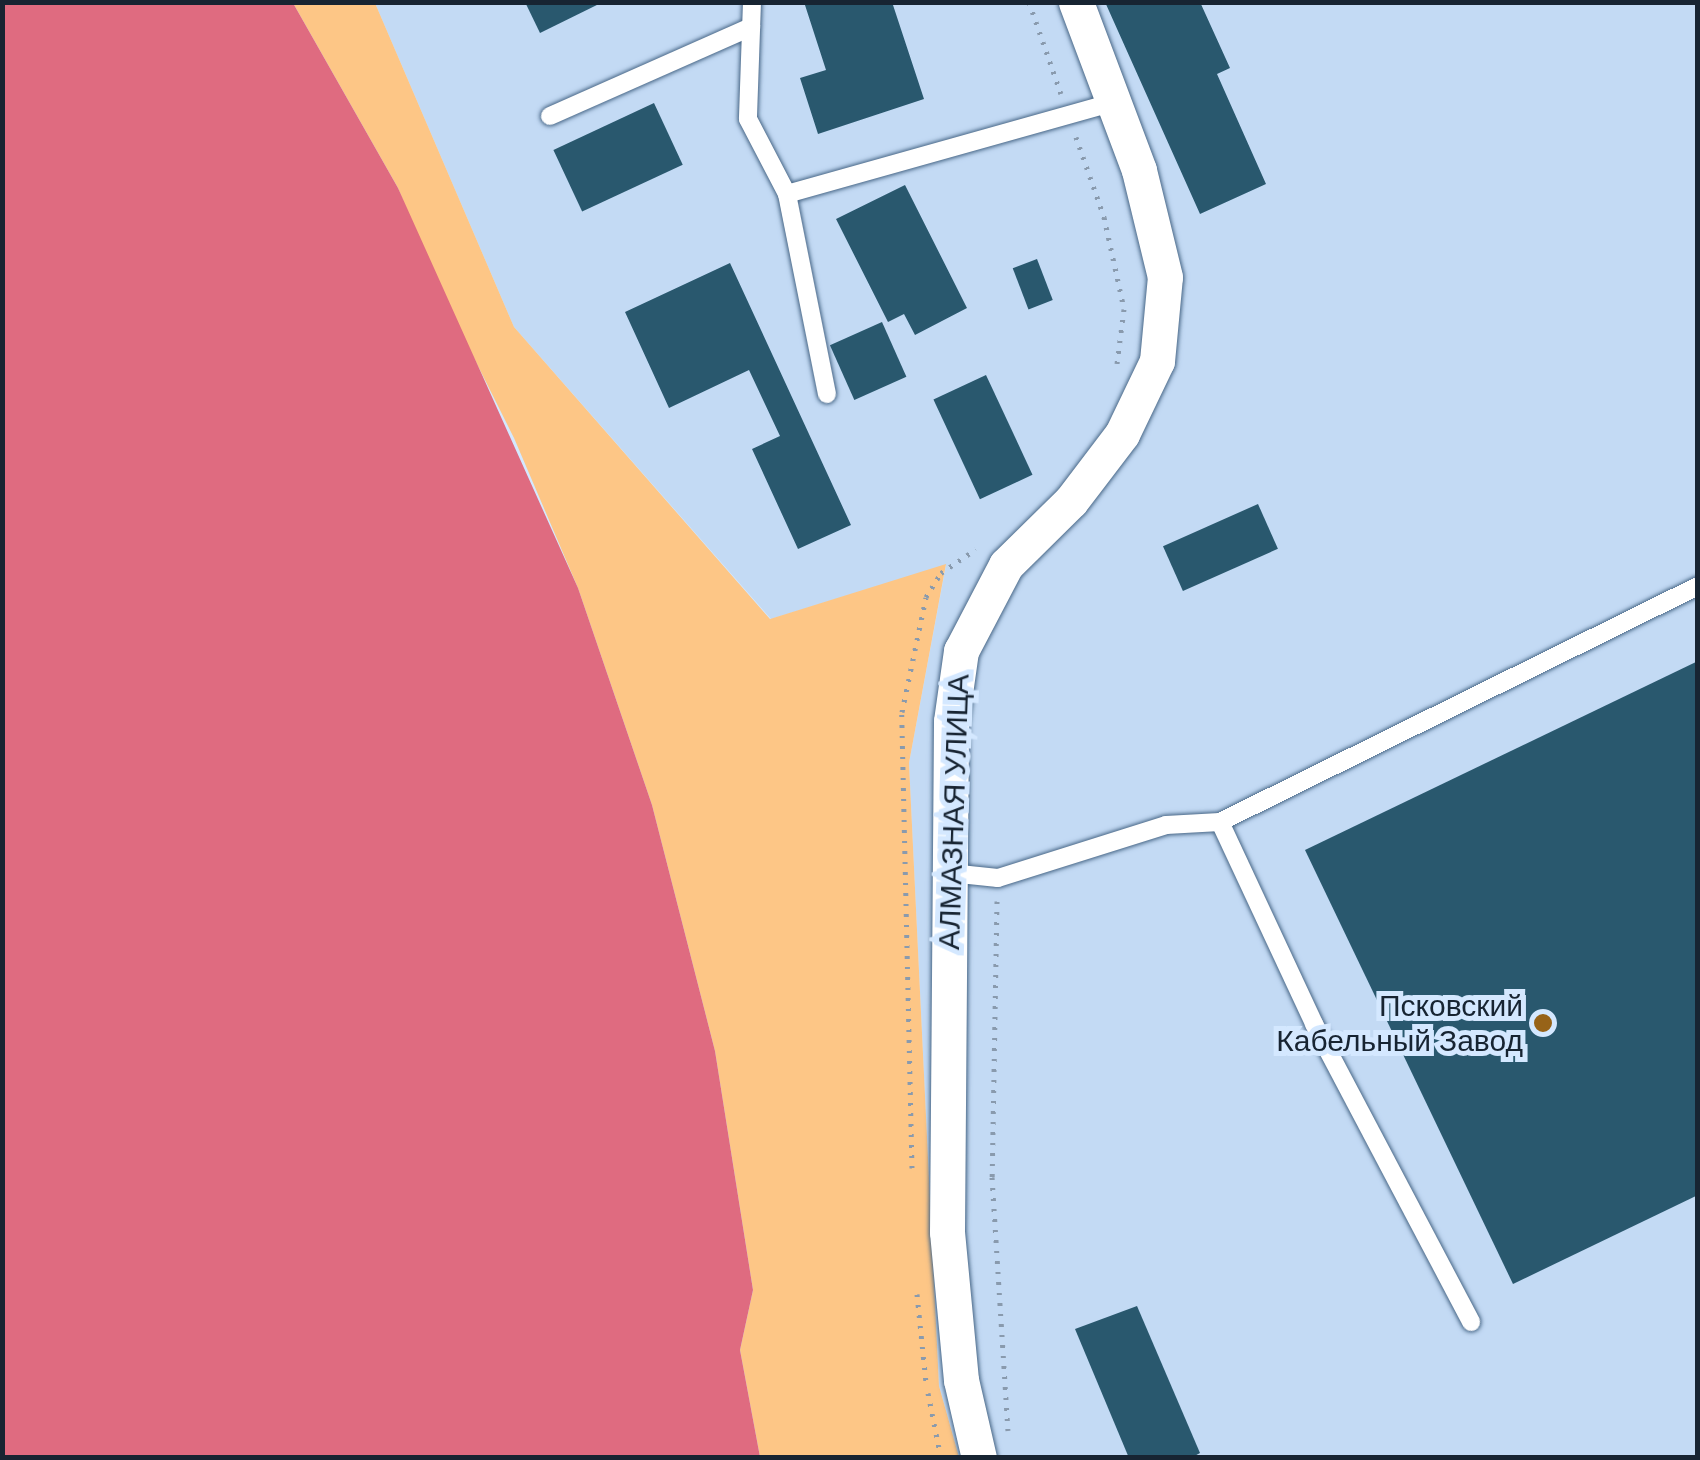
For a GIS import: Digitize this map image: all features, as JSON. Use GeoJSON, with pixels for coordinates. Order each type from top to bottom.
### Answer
{"type":"FeatureCollection","features":[{"type":"Feature","properties":{"kind":"street","name":"АЛМАЗНАЯ УЛИЦА"},"geometry":{"type":"LineString","coordinates":[[994,1449],[961,1380],[947,1232],[952,721],[961,651],[1006,565],[1071,501],[1122,434],[1157,361],[1165,276],[1140,170],[1076,2]]}},
{"type":"Feature","properties":{"kind":"lane"},"geometry":{"type":"LineString","coordinates":[[752,2],[748,119],[788,194],[827,394]]}},
{"type":"Feature","properties":{"kind":"lane"},"geometry":{"type":"LineString","coordinates":[[550,116],[751,27]]}},
{"type":"Feature","properties":{"kind":"lane"},"geometry":{"type":"LineString","coordinates":[[788,194],[1114,102]]}},
{"type":"Feature","properties":{"kind":"lane"},"geometry":{"type":"LineString","coordinates":[[950,873],[998,878],[1166,826],[1220,822],[1698,586]]}},
{"type":"Feature","properties":{"kind":"lane"},"geometry":{"type":"LineString","coordinates":[[1220,822],[1314,1024],[1471,1322]]}},
{"type":"Feature","properties":{"kind":"path"},"geometry":{"type":"LineString","coordinates":[[994,1449],[992,1177],[998,878]]}},
{"type":"Feature","properties":{"kind":"shaded area"},"geometry":{"type":"Polygon","coordinates":[[[3,2],[293,3],[398,188],[578,588],[652,805],[715,1051],[753,1290],[740,1350],[760,1457],[3,1457],[3,2]]]}},
{"type":"Feature","properties":{"kind":"shaded area"},"geometry":{"type":"Polygon","coordinates":[[[293,3],[375,3],[514,327],[770,619],[946,564],[909,763],[939,1386],[959,1457],[760,1457],[740,1350],[753,1290],[715,1051],[652,805],[578,588],[514,438],[440,290],[398,188],[293,3]]]}},
{"type":"Feature","properties":{"kind":"shaded area"},"geometry":{"type":"Polygon","coordinates":[[[375,3],[1697,3],[1697,1457],[959,1457],[939,1386],[909,763],[946,565],[771,619],[514,327],[375,3]]]}},
{"type":"Feature","properties":{"kind":"building"},"geometry":{"type":"Polygon","coordinates":[[[525,2],[603,2],[540,33],[525,2]]]}},
{"type":"Feature","properties":{"kind":"building"},"geometry":{"type":"Polygon","coordinates":[[[804,2],[892,2],[924,99],[818,134],[800,78],[826,70],[804,2]]]}},
{"type":"Feature","properties":{"kind":"building"},"geometry":{"type":"Polygon","coordinates":[[[1105,2],[1200,2],[1230,68],[1217,74],[1266,184],[1200,214],[1105,2]]]}},
{"type":"Feature","properties":{"kind":"building"},"geometry":{"type":"Polygon","coordinates":[[[654,103],[683,165],[582,212],[553,150],[654,103]]]}},
{"type":"Feature","properties":{"kind":"building"},"geometry":{"type":"Polygon","coordinates":[[[905,185],[967,308],[915,335],[904,314],[888,322],[836,219],[905,185]]]}},
{"type":"Feature","properties":{"kind":"building"},"geometry":{"type":"Polygon","coordinates":[[[1037,259],[1053,300],[1028,309],[1013,268],[1037,259]]]}},
{"type":"Feature","properties":{"kind":"building"},"geometry":{"type":"Polygon","coordinates":[[[730,263],[851,525],[798,549],[752,449],[780,436],[749,370],[669,408],[625,312],[730,263]]]}},
{"type":"Feature","properties":{"kind":"building"},"geometry":{"type":"Polygon","coordinates":[[[882,322],[906,377],[854,400],[830,345],[882,322]]]}},
{"type":"Feature","properties":{"kind":"building"},"geometry":{"type":"Polygon","coordinates":[[[986,375],[1032,475],[980,499],[933,400],[986,375]]]}},
{"type":"Feature","properties":{"kind":"building"},"geometry":{"type":"Polygon","coordinates":[[[1258,504],[1278,549],[1183,591],[1163,546],[1258,504]]]}},
{"type":"Feature","properties":{"kind":"building","name":"Псковский Кабельный Завод"},"geometry":{"type":"Polygon","coordinates":[[[1698,661],[1698,1195],[1513,1284],[1305,850],[1698,661]]]}},
{"type":"Feature","properties":{"kind":"building"},"geometry":{"type":"Polygon","coordinates":[[[1137,1306],[1200,1453],[1191,1458],[1129,1458],[1075,1329],[1137,1306]]]}},
{"type":"Feature","properties":{"kind":"place","name":"Псковский Кабельный Завод"},"geometry":{"type":"Point","coordinates":[1543,1023]}}]}
